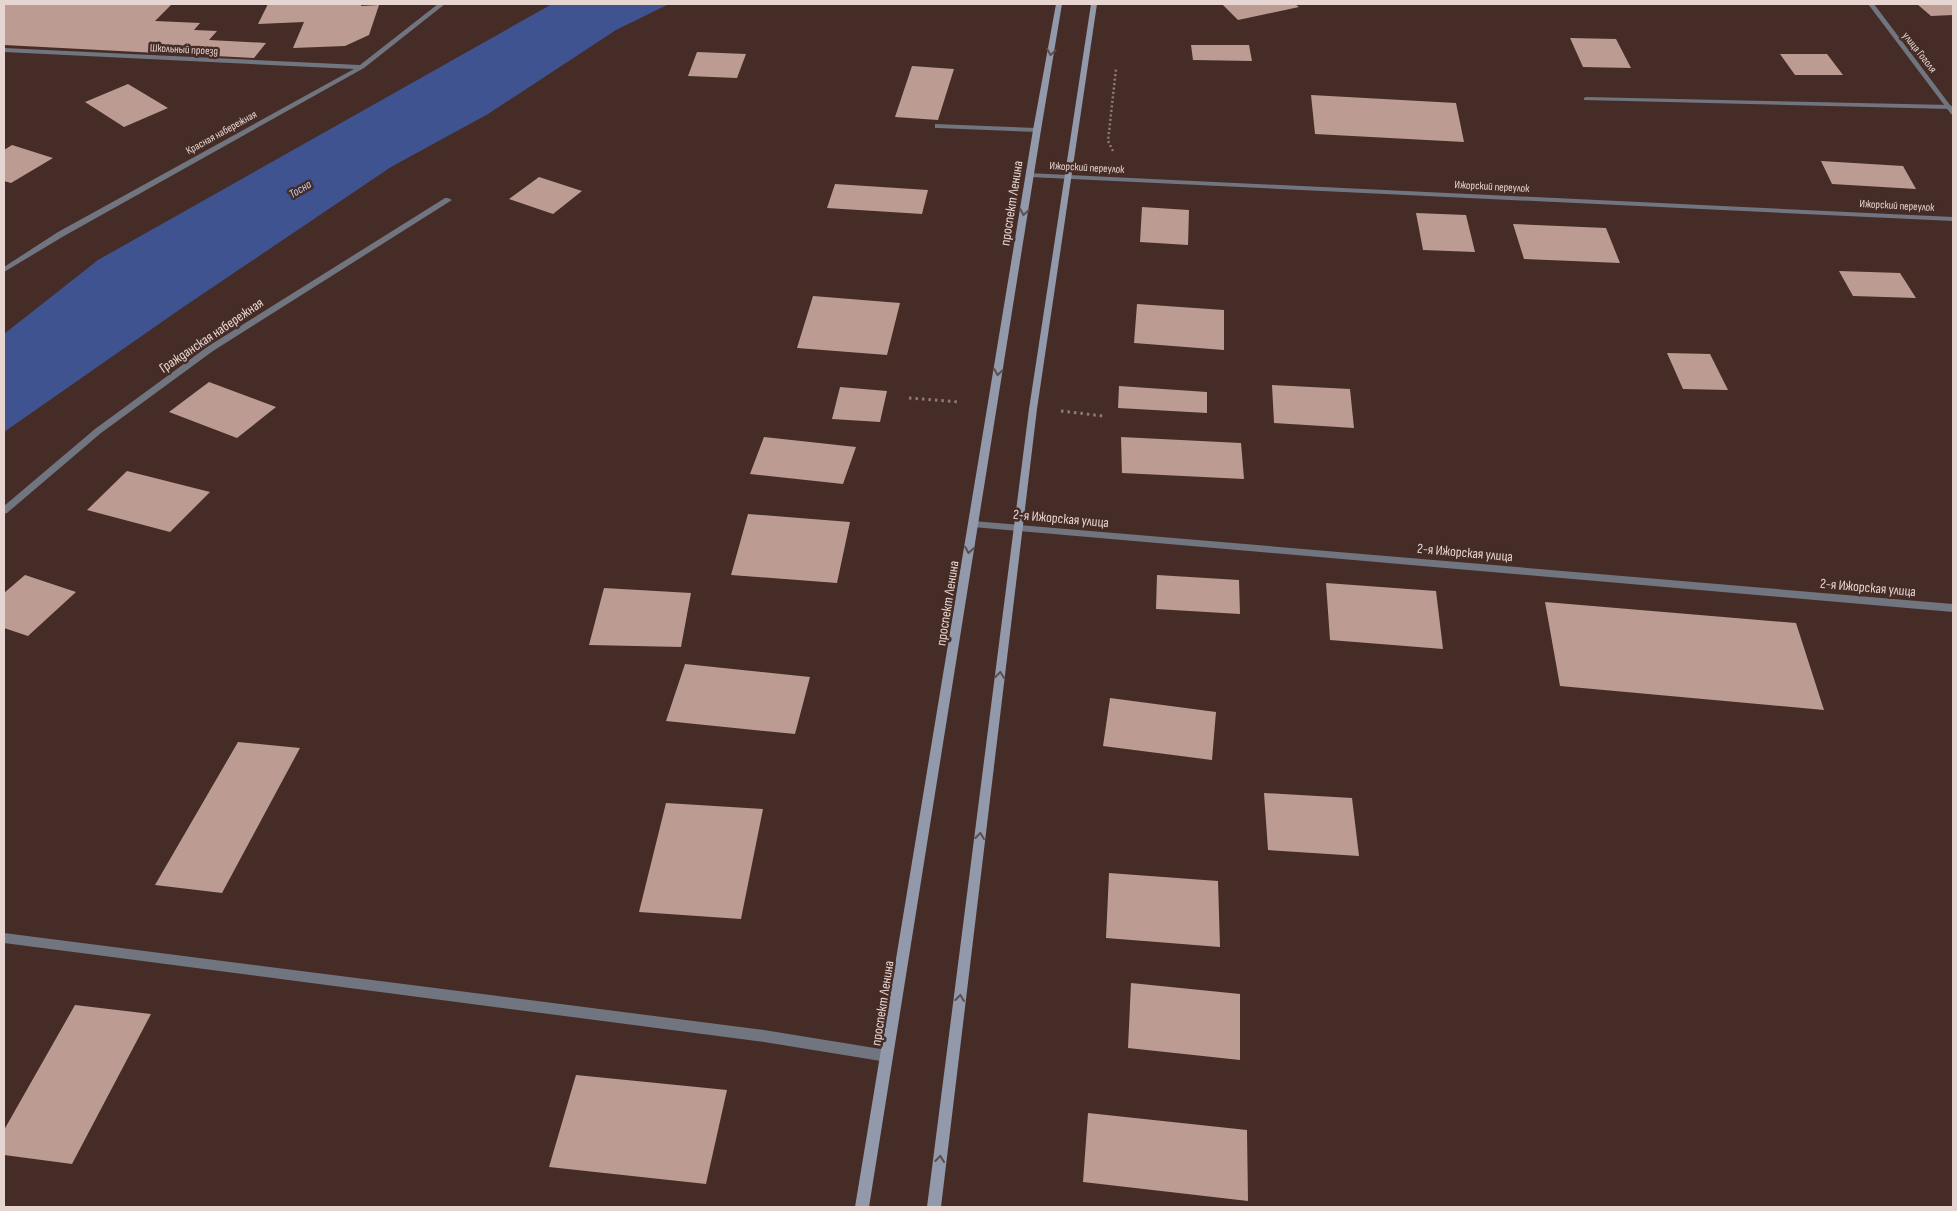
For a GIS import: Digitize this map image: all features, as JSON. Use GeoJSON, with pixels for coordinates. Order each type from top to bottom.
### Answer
{"type":"FeatureCollection","features":[{"type":"Feature","properties":{"kind":"main road","name":"проспект Ленина"},"geometry":{"type":"LineString","coordinates":[[862,1207],[1059,4]]}},
{"type":"Feature","properties":{"kind":"main road"},"geometry":{"type":"LineString","coordinates":[[934,1207],[1033,409],[1094,4]]}},
{"type":"Feature","properties":{"kind":"street","name":"Красная набережная"},"geometry":{"type":"LineString","coordinates":[[4,270],[61,234],[362,67],[442,4]]}},
{"type":"Feature","properties":{"kind":"street","name":"улица Гоголя"},"geometry":{"type":"LineString","coordinates":[[1870,4],[1952,109]]}},
{"type":"Feature","properties":{"kind":"street","name":"Школьный проезд"},"geometry":{"type":"LineString","coordinates":[[4,50],[362,67]]}},
{"type":"Feature","properties":{"kind":"street"},"geometry":{"type":"LineString","coordinates":[[1586,99],[1952,109]]}},
{"type":"Feature","properties":{"kind":"street"},"geometry":{"type":"LineString","coordinates":[[938,126],[1037,130]]}},
{"type":"Feature","properties":{"kind":"street","name":"Ижорский переулок"},"geometry":{"type":"LineString","coordinates":[[1030,175],[1953,219]]}},
{"type":"Feature","properties":{"kind":"street","name":"Гражданская набережная"},"geometry":{"type":"LineString","coordinates":[[4,511],[98,431],[210,349],[448,200]]}},
{"type":"Feature","properties":{"kind":"street","name":"2-я Ижорская улица"},"geometry":{"type":"LineString","coordinates":[[973,524],[1953,608]]}},
{"type":"Feature","properties":{"kind":"street"},"geometry":{"type":"LineString","coordinates":[[5,941],[754,1035],[887,1056]]}},
{"type":"Feature","properties":{"kind":"path"},"geometry":{"type":"LineString","coordinates":[[1116,62],[1108,141],[1128,180]]}},
{"type":"Feature","properties":{"kind":"path"},"geometry":{"type":"LineString","coordinates":[[909,398],[958,402]]}},
{"type":"Feature","properties":{"kind":"path"},"geometry":{"type":"LineString","coordinates":[[1058,411],[1103,416]]}},
{"type":"Feature","properties":{"kind":"water","name":"Тосна"},"geometry":{"type":"Polygon","coordinates":[[[552,4],[669,4],[616,30],[488,114],[391,167],[179,310],[4,432],[4,334],[98,260],[552,4]]]}},
{"type":"Feature","properties":{"kind":"building"},"geometry":{"type":"Polygon","coordinates":[[[4,4],[172,4],[155,21],[200,23],[194,30],[217,31],[209,40],[266,43],[254,58],[4,45],[4,4]]]}},
{"type":"Feature","properties":{"kind":"building"},"geometry":{"type":"Polygon","coordinates":[[[268,4],[379,5],[369,35],[345,46],[293,48],[304,22],[258,24],[268,4]]]}},
{"type":"Feature","properties":{"kind":"building"},"geometry":{"type":"Polygon","coordinates":[[[1222,4],[1295,4],[1299,7],[1238,20],[1222,4]]]}},
{"type":"Feature","properties":{"kind":"building"},"geometry":{"type":"Polygon","coordinates":[[[1917,4],[1953,4],[1953,15],[1931,16],[1917,4]]]}},
{"type":"Feature","properties":{"kind":"building"},"geometry":{"type":"Polygon","coordinates":[[[1570,38],[1616,39],[1631,68],[1583,67],[1570,38]]]}},
{"type":"Feature","properties":{"kind":"building"},"geometry":{"type":"Polygon","coordinates":[[[1191,45],[1249,45],[1252,61],[1193,60],[1191,45]]]}},
{"type":"Feature","properties":{"kind":"building"},"geometry":{"type":"Polygon","coordinates":[[[697,52],[746,54],[737,78],[688,76],[697,52]]]}},
{"type":"Feature","properties":{"kind":"building"},"geometry":{"type":"Polygon","coordinates":[[[1780,54],[1827,54],[1843,75],[1795,75],[1780,54]]]}},
{"type":"Feature","properties":{"kind":"building"},"geometry":{"type":"Polygon","coordinates":[[[912,66],[954,69],[938,120],[895,117],[912,66]]]}},
{"type":"Feature","properties":{"kind":"building"},"geometry":{"type":"Polygon","coordinates":[[[128,84],[168,108],[124,127],[85,102],[128,84]]]}},
{"type":"Feature","properties":{"kind":"building"},"geometry":{"type":"Polygon","coordinates":[[[1311,95],[1456,103],[1464,142],[1315,134],[1311,95]]]}},
{"type":"Feature","properties":{"kind":"building"},"geometry":{"type":"Polygon","coordinates":[[[12,145],[53,158],[11,183],[4,181],[4,150],[12,145]]]}},
{"type":"Feature","properties":{"kind":"building"},"geometry":{"type":"Polygon","coordinates":[[[1821,161],[1903,166],[1916,189],[1832,184],[1821,161]]]}},
{"type":"Feature","properties":{"kind":"building"},"geometry":{"type":"Polygon","coordinates":[[[539,177],[582,191],[553,214],[509,199],[539,177]]]}},
{"type":"Feature","properties":{"kind":"building"},"geometry":{"type":"Polygon","coordinates":[[[835,184],[928,190],[922,214],[827,208],[835,184]]]}},
{"type":"Feature","properties":{"kind":"building"},"geometry":{"type":"Polygon","coordinates":[[[1142,207],[1189,210],[1188,245],[1140,242],[1142,207]]]}},
{"type":"Feature","properties":{"kind":"building"},"geometry":{"type":"Polygon","coordinates":[[[1416,213],[1466,215],[1475,252],[1423,250],[1416,213]]]}},
{"type":"Feature","properties":{"kind":"building"},"geometry":{"type":"Polygon","coordinates":[[[1513,224],[1606,228],[1620,263],[1524,259],[1513,224]]]}},
{"type":"Feature","properties":{"kind":"building"},"geometry":{"type":"Polygon","coordinates":[[[1839,271],[1900,273],[1916,298],[1853,296],[1839,271]]]}},
{"type":"Feature","properties":{"kind":"building"},"geometry":{"type":"Polygon","coordinates":[[[813,296],[900,303],[887,355],[797,348],[813,296]]]}},
{"type":"Feature","properties":{"kind":"building"},"geometry":{"type":"Polygon","coordinates":[[[1137,304],[1224,310],[1224,350],[1134,343],[1137,304]]]}},
{"type":"Feature","properties":{"kind":"building"},"geometry":{"type":"Polygon","coordinates":[[[1667,353],[1710,354],[1728,390],[1683,389],[1667,353]]]}},
{"type":"Feature","properties":{"kind":"building"},"geometry":{"type":"Polygon","coordinates":[[[209,382],[276,407],[237,438],[169,412],[209,382]]]}},
{"type":"Feature","properties":{"kind":"building"},"geometry":{"type":"Polygon","coordinates":[[[1272,385],[1350,389],[1354,428],[1274,423],[1272,385]]]}},
{"type":"Feature","properties":{"kind":"building"},"geometry":{"type":"Polygon","coordinates":[[[1119,386],[1207,392],[1207,413],[1118,408],[1119,386]]]}},
{"type":"Feature","properties":{"kind":"building"},"geometry":{"type":"Polygon","coordinates":[[[840,387],[887,391],[880,422],[832,419],[840,387]]]}},
{"type":"Feature","properties":{"kind":"building"},"geometry":{"type":"Polygon","coordinates":[[[764,437],[856,447],[843,484],[750,474],[764,437]]]}},
{"type":"Feature","properties":{"kind":"building"},"geometry":{"type":"Polygon","coordinates":[[[1121,437],[1241,443],[1244,479],[1122,473],[1121,437]]]}},
{"type":"Feature","properties":{"kind":"building"},"geometry":{"type":"Polygon","coordinates":[[[127,471],[210,492],[170,532],[87,510],[127,471]]]}},
{"type":"Feature","properties":{"kind":"building"},"geometry":{"type":"Polygon","coordinates":[[[748,514],[850,522],[837,583],[731,575],[748,514]]]}},
{"type":"Feature","properties":{"kind":"building"},"geometry":{"type":"Polygon","coordinates":[[[25,575],[76,592],[28,636],[4,628],[4,593],[25,575]]]}},
{"type":"Feature","properties":{"kind":"building"},"geometry":{"type":"Polygon","coordinates":[[[1157,575],[1239,580],[1240,614],[1156,609],[1157,575]]]}},
{"type":"Feature","properties":{"kind":"building"},"geometry":{"type":"Polygon","coordinates":[[[1326,583],[1436,591],[1443,649],[1330,640],[1326,583]]]}},
{"type":"Feature","properties":{"kind":"building"},"geometry":{"type":"Polygon","coordinates":[[[604,588],[691,593],[681,647],[589,645],[604,588]]]}},
{"type":"Feature","properties":{"kind":"building"},"geometry":{"type":"Polygon","coordinates":[[[1545,602],[1796,623],[1824,710],[1560,686],[1545,602]]]}},
{"type":"Feature","properties":{"kind":"building"},"geometry":{"type":"Polygon","coordinates":[[[685,664],[810,677],[795,734],[666,721],[685,664]]]}},
{"type":"Feature","properties":{"kind":"building"},"geometry":{"type":"Polygon","coordinates":[[[1110,698],[1216,712],[1212,760],[1103,746],[1110,698]]]}},
{"type":"Feature","properties":{"kind":"building"},"geometry":{"type":"Polygon","coordinates":[[[238,742],[300,748],[222,893],[155,885],[238,742]]]}},
{"type":"Feature","properties":{"kind":"building"},"geometry":{"type":"Polygon","coordinates":[[[1264,793],[1352,798],[1359,856],[1268,850],[1264,793]]]}},
{"type":"Feature","properties":{"kind":"building"},"geometry":{"type":"Polygon","coordinates":[[[666,803],[763,809],[741,919],[639,912],[666,803]]]}},
{"type":"Feature","properties":{"kind":"building"},"geometry":{"type":"Polygon","coordinates":[[[1109,873],[1218,881],[1220,947],[1106,938],[1109,873]]]}},
{"type":"Feature","properties":{"kind":"building"},"geometry":{"type":"Polygon","coordinates":[[[1131,983],[1240,994],[1240,1060],[1128,1048],[1131,983]]]}},
{"type":"Feature","properties":{"kind":"building"},"geometry":{"type":"Polygon","coordinates":[[[75,1005],[151,1014],[72,1164],[4,1155],[4,1130],[75,1005]]]}},
{"type":"Feature","properties":{"kind":"building"},"geometry":{"type":"Polygon","coordinates":[[[576,1075],[727,1090],[706,1184],[549,1167],[576,1075]]]}},
{"type":"Feature","properties":{"kind":"building"},"geometry":{"type":"Polygon","coordinates":[[[1088,1113],[1247,1130],[1248,1201],[1083,1182],[1088,1113]]]}}]}
